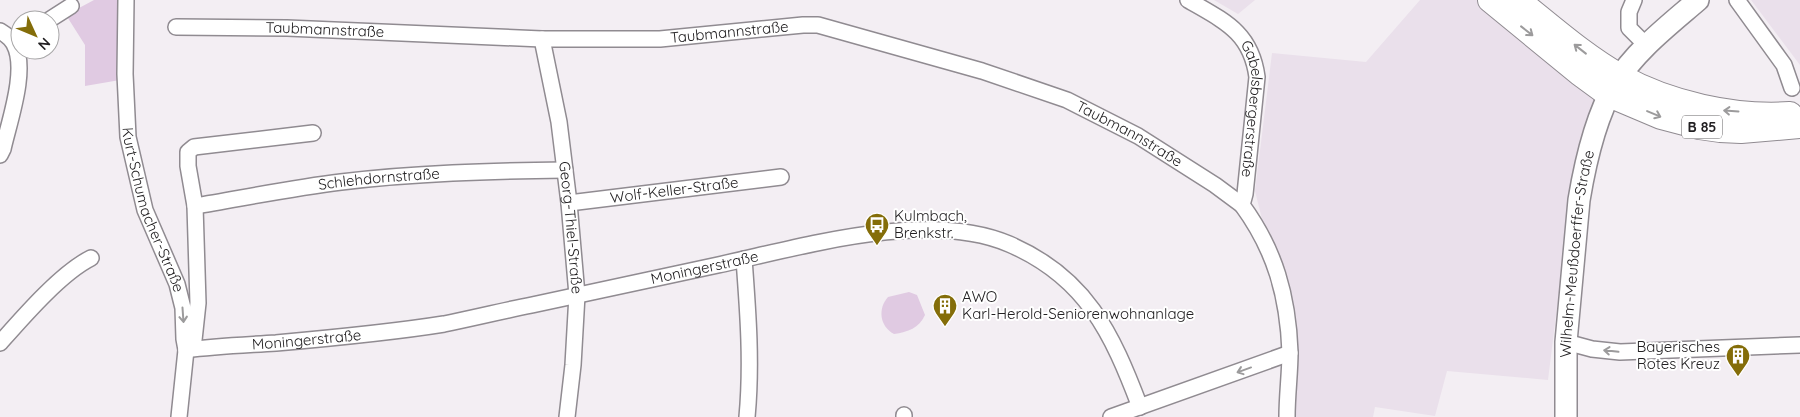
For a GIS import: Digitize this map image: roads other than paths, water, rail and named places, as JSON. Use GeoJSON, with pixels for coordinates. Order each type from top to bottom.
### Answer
{"type":"FeatureCollection","features":[{"type":"Feature","properties":{"kind":"main road","name":"B 85"},"geometry":{"type":"LineString","coordinates":[[1490,0],[1541,42],[1615,86],[1661,117],[1699,127],[1742,130],[1800,126]]}},
{"type":"Feature","properties":{"kind":"main road","name":"B 85"},"geometry":{"type":"LineString","coordinates":[[1518,0],[1592,58],[1615,86],[1716,110],[1780,114],[1800,113]]}},
{"type":"Feature","properties":{"kind":"street","name":"Kurt-Schumacher-Straße"},"geometry":{"type":"LineString","coordinates":[[126,0],[125,74],[128,137],[145,210],[177,284],[182,308],[186,350],[179,417]]}},
{"type":"Feature","properties":{"kind":"street","name":"Gabelsbergerstraße"},"geometry":{"type":"LineString","coordinates":[[1188,0],[1224,21],[1238,33],[1248,45],[1255,59],[1257,76],[1245,194],[1242,205]]}},
{"type":"Feature","properties":{"kind":"street"},"geometry":{"type":"LineString","coordinates":[[1634,0],[1629,12],[1629,28],[1647,46]]}},
{"type":"Feature","properties":{"kind":"street","name":"Wilhelm-Meußdoerffer-Straße"},"geometry":{"type":"LineString","coordinates":[[1566,417],[1566,342],[1579,200],[1582,182],[1600,118],[1615,86],[1647,46],[1698,0]]}},
{"type":"Feature","properties":{"kind":"street"},"geometry":{"type":"LineString","coordinates":[[1737,0],[1784,66],[1792,88]]}},
{"type":"Feature","properties":{"kind":"street"},"geometry":{"type":"LineString","coordinates":[[60,13],[71,6]]}},
{"type":"Feature","properties":{"kind":"street","name":"Taubmannstraße"},"geometry":{"type":"LineString","coordinates":[[176,27],[287,28],[542,39],[660,39],[818,25],[982,71],[1067,100],[1138,136],[1215,185],[1242,205]]}},
{"type":"Feature","properties":{"kind":"street","name":"Georg-Thiel-Straße"},"geometry":{"type":"LineString","coordinates":[[542,39],[559,122],[569,203],[577,295],[573,365],[566,417]]}},
{"type":"Feature","properties":{"kind":"street"},"geometry":{"type":"LineString","coordinates":[[0,155],[5,141],[18,79],[17,60]]}},
{"type":"Feature","properties":{"kind":"street"},"geometry":{"type":"LineString","coordinates":[[186,350],[194,340],[198,303],[195,206],[188,166],[188,152],[194,146],[313,133]]}},
{"type":"Feature","properties":{"kind":"street","name":"Schlehdornstraße"},"geometry":{"type":"LineString","coordinates":[[195,206],[350,182],[421,175],[565,170]]}},
{"type":"Feature","properties":{"kind":"street","name":"Wolf-Keller-Straße"},"geometry":{"type":"LineString","coordinates":[[569,203],[781,177]]}},
{"type":"Feature","properties":{"kind":"street"},"geometry":{"type":"LineString","coordinates":[[1242,205],[1259,230],[1277,268],[1284,293],[1290,353],[1287,417]]}},
{"type":"Feature","properties":{"kind":"street","name":"Moningerstraße"},"geometry":{"type":"LineString","coordinates":[[186,350],[347,337],[443,324],[853,236],[929,229],[976,234],[1009,244],[1046,264],[1074,287],[1095,311],[1122,359],[1140,407]]}},
{"type":"Feature","properties":{"kind":"street"},"geometry":{"type":"LineString","coordinates":[[0,343],[40,300],[81,263],[91,258]]}},
{"type":"Feature","properties":{"kind":"street"},"geometry":{"type":"LineString","coordinates":[[744,259],[750,384],[747,417]]}},
{"type":"Feature","properties":{"kind":"street"},"geometry":{"type":"LineString","coordinates":[[1566,342],[1592,349],[1620,352],[1800,345]]}},
{"type":"Feature","properties":{"kind":"street"},"geometry":{"type":"LineString","coordinates":[[1112,417],[1290,353]]}},
{"type":"Feature","properties":{"kind":"place","name":"Kulmbach, Brenkstr."},"geometry":{"type":"Point","coordinates":[877,246]}},
{"type":"Feature","properties":{"kind":"place","name":"AWO Karl-Herold-Seniorenwohnanlage"},"geometry":{"type":"Point","coordinates":[945,327]}},
{"type":"Feature","properties":{"kind":"place","name":"Bayerisches Rotes Kreuz"},"geometry":{"type":"Point","coordinates":[1738,377]}}]}
